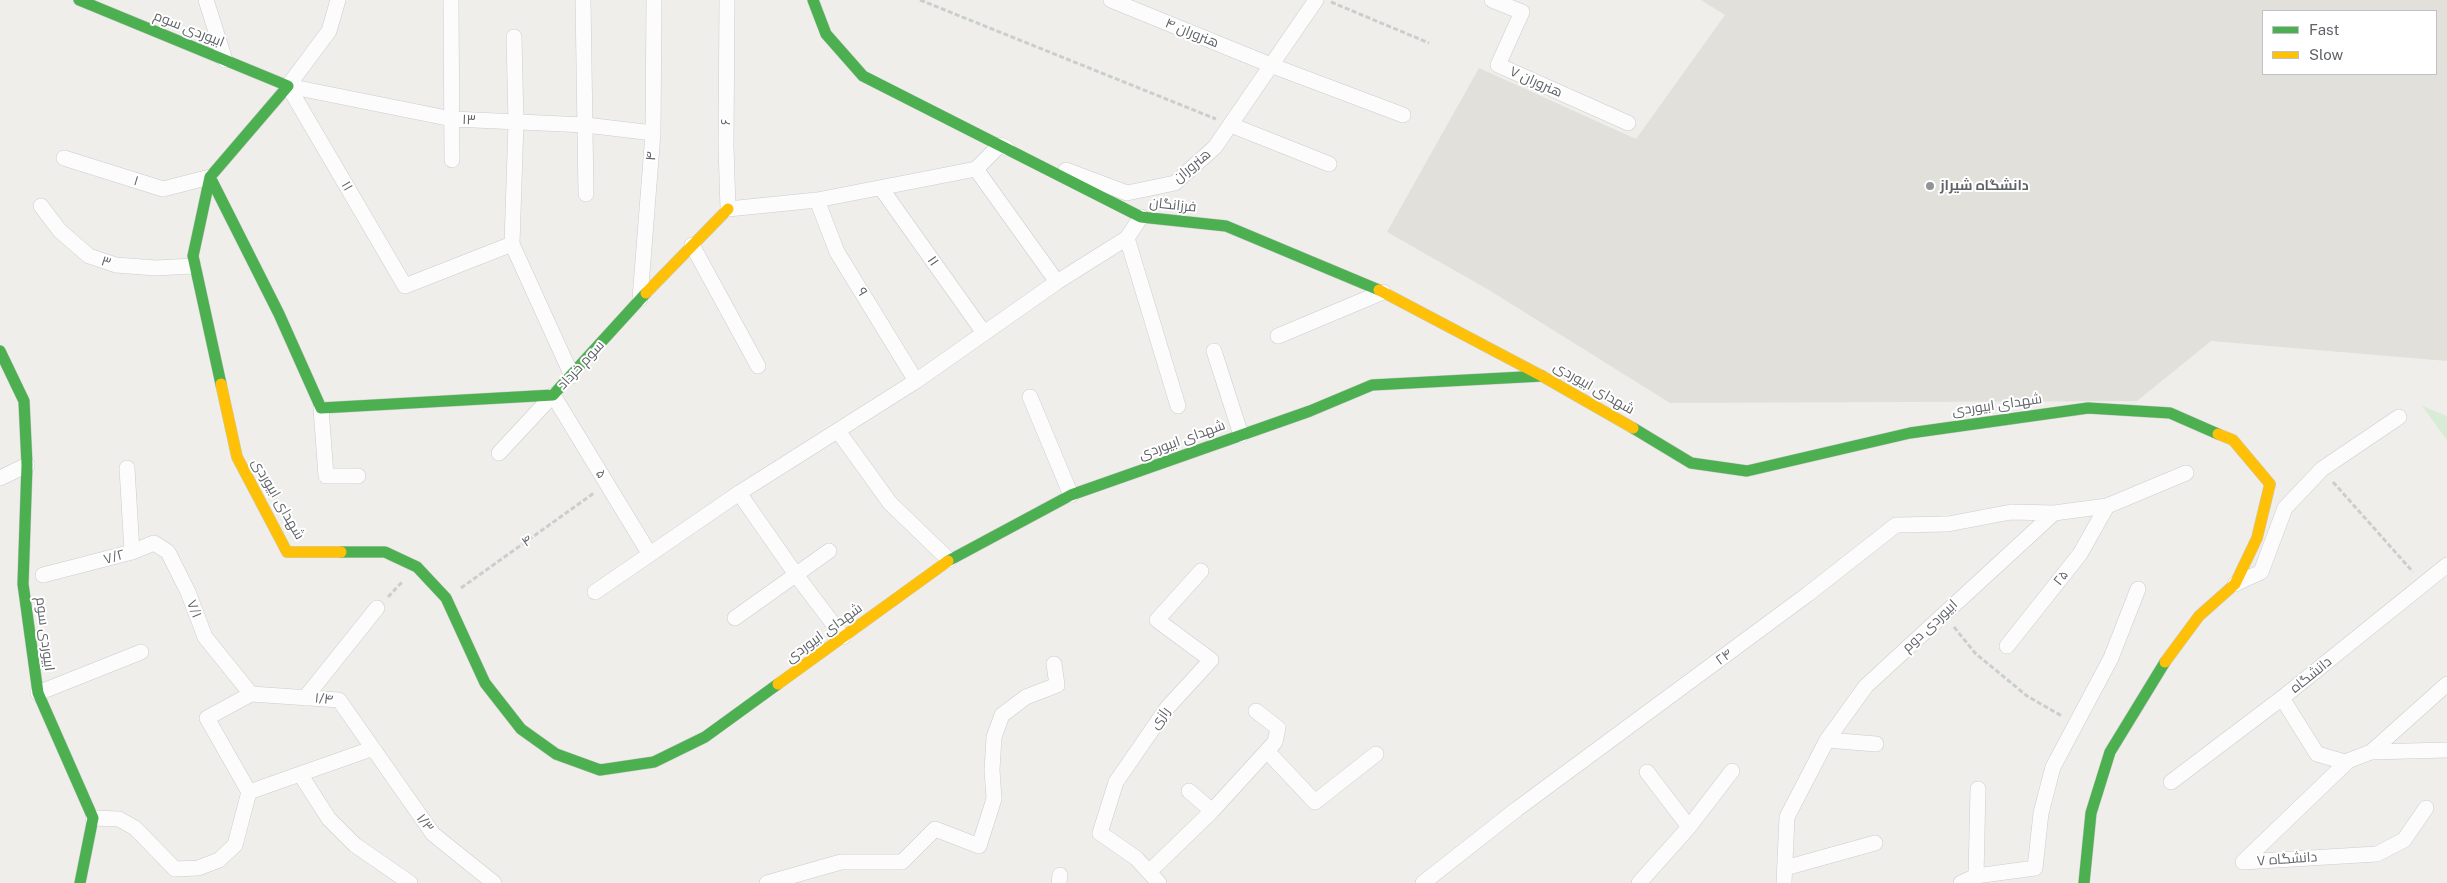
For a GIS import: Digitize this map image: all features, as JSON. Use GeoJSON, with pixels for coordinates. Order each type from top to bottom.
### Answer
{"type":"FeatureCollection","features":[{"type":"Feature","properties":{"kind":"street","name":"ابیوردی سوم"},"geometry":{"type":"LineString","coordinates":[[79,0],[288,86]]}},
{"type":"Feature","properties":{"kind":"street"},"geometry":{"type":"LineString","coordinates":[[206,0],[225,60]]}},
{"type":"Feature","properties":{"kind":"street"},"geometry":{"type":"LineString","coordinates":[[288,86],[329,31],[338,0]]}},
{"type":"Feature","properties":{"kind":"street"},"geometry":{"type":"LineString","coordinates":[[451,0],[452,160]]}},
{"type":"Feature","properties":{"kind":"street"},"geometry":{"type":"LineString","coordinates":[[583,0],[586,194]]}},
{"type":"Feature","properties":{"kind":"street","name":"۴"},"geometry":{"type":"LineString","coordinates":[[640,299],[653,134],[654,0]]}},
{"type":"Feature","properties":{"kind":"street","name":"۶"},"geometry":{"type":"LineString","coordinates":[[727,0],[726,146],[728,209]]}},
{"type":"Feature","properties":{"kind":"street","name":"فرزانگان"},"geometry":{"type":"LineString","coordinates":[[813,0],[826,34],[863,76],[1141,217],[1226,226],[1383,292],[1542,376]]}},
{"type":"Feature","properties":{"kind":"street","name":"هنروران ۴"},"geometry":{"type":"LineString","coordinates":[[1111,0],[1273,66],[1403,115]]}},
{"type":"Feature","properties":{"kind":"street","name":"هنروران"},"geometry":{"type":"LineString","coordinates":[[1000,145],[1128,192],[1176,183],[1215,148],[1273,66],[1316,0]]}},
{"type":"Feature","properties":{"kind":"street","name":"هنروران ۷"},"geometry":{"type":"LineString","coordinates":[[1492,0],[1522,12],[1498,65],[1628,123]]}},
{"type":"Feature","properties":{"kind":"street"},"geometry":{"type":"LineString","coordinates":[[514,37],[516,122],[512,244],[572,376]]}},
{"type":"Feature","properties":{"kind":"street","name":"۱۳"},"geometry":{"type":"LineString","coordinates":[[288,86],[452,120],[586,125],[653,134]]}},
{"type":"Feature","properties":{"kind":"street","name":"شهدای ابیوردی"},"geometry":{"type":"LineString","coordinates":[[288,86],[210,177],[192,256],[237,457],[287,552],[385,552],[417,567],[446,598],[484,683],[520,729],[556,754],[600,770],[654,762],[705,737],[948,560],[1071,495],[1241,435],[1372,385],[1542,376],[1619,419],[1691,463],[1747,472],[1910,433],[1993,420],[2088,408],[2170,413],[2233,440],[2270,484],[2257,538],[2235,584],[2199,616],[2168,657],[2110,752],[2091,813],[2084,883]]}},
{"type":"Feature","properties":{"kind":"street","name":"۱۱"},"geometry":{"type":"LineString","coordinates":[[288,86],[405,286],[512,244]]}},
{"type":"Feature","properties":{"kind":"street"},"geometry":{"type":"LineString","coordinates":[[1231,125],[1329,164]]}},
{"type":"Feature","properties":{"kind":"street"},"geometry":{"type":"LineString","coordinates":[[728,209],[817,200],[976,170],[1000,145]]}},
{"type":"Feature","properties":{"kind":"street","name":"۱"},"geometry":{"type":"LineString","coordinates":[[64,158],[163,189],[210,177]]}},
{"type":"Feature","properties":{"kind":"street"},"geometry":{"type":"LineString","coordinates":[[976,170],[1057,282]]}},
{"type":"Feature","properties":{"kind":"street"},"geometry":{"type":"LineString","coordinates":[[210,177],[279,314],[321,408],[326,476],[358,476]]}},
{"type":"Feature","properties":{"kind":"street","name":"۱۱"},"geometry":{"type":"LineString","coordinates":[[881,188],[984,333]]}},
{"type":"Feature","properties":{"kind":"street","name":"۹"},"geometry":{"type":"LineString","coordinates":[[817,200],[837,252],[916,380]]}},
{"type":"Feature","properties":{"kind":"street","name":"۳"},"geometry":{"type":"LineString","coordinates":[[41,206],[60,231],[89,256],[116,265],[156,268],[193,266]]}},
{"type":"Feature","properties":{"kind":"street","name":"سوم خرداد"},"geometry":{"type":"LineString","coordinates":[[321,408],[553,395],[640,299],[728,209]]}},
{"type":"Feature","properties":{"kind":"street"},"geometry":{"type":"LineString","coordinates":[[595,592],[739,493],[916,380],[1057,282],[1127,238],[1141,217]]}},
{"type":"Feature","properties":{"kind":"street"},"geometry":{"type":"LineString","coordinates":[[1127,238],[1178,406]]}},
{"type":"Feature","properties":{"kind":"street"},"geometry":{"type":"LineString","coordinates":[[692,245],[758,366]]}},
{"type":"Feature","properties":{"kind":"street"},"geometry":{"type":"LineString","coordinates":[[1278,336],[1383,292]]}},
{"type":"Feature","properties":{"kind":"street","name":"ابیوردی سوم"},"geometry":{"type":"LineString","coordinates":[[0,351],[24,401],[27,465],[23,584],[38,694],[93,818]]}},
{"type":"Feature","properties":{"kind":"street"},"geometry":{"type":"LineString","coordinates":[[1214,351],[1241,435]]}},
{"type":"Feature","properties":{"kind":"street"},"geometry":{"type":"LineString","coordinates":[[499,453],[553,395]]}},
{"type":"Feature","properties":{"kind":"street","name":"۵"},"geometry":{"type":"LineString","coordinates":[[553,395],[649,554]]}},
{"type":"Feature","properties":{"kind":"street"},"geometry":{"type":"LineString","coordinates":[[1030,397],[1071,495]]}},
{"type":"Feature","properties":{"kind":"street"},"geometry":{"type":"LineString","coordinates":[[2235,584],[2261,572],[2285,508],[2322,469],[2400,417]]}},
{"type":"Feature","properties":{"kind":"street"},"geometry":{"type":"LineString","coordinates":[[838,431],[890,503],[948,560]]}},
{"type":"Feature","properties":{"kind":"street"},"geometry":{"type":"LineString","coordinates":[[0,478],[27,465]]}},
{"type":"Feature","properties":{"kind":"street","name":"۷/۲"},"geometry":{"type":"LineString","coordinates":[[43,575],[132,552],[127,468]]}},
{"type":"Feature","properties":{"kind":"street"},"geometry":{"type":"LineString","coordinates":[[2054,512],[2107,506],[2186,473]]}},
{"type":"Feature","properties":{"kind":"street"},"geometry":{"type":"LineString","coordinates":[[739,493],[797,576],[843,637]]}},
{"type":"Feature","properties":{"kind":"street","name":"۲۵"},"geometry":{"type":"LineString","coordinates":[[2007,646],[2080,554],[2107,506]]}},
{"type":"Feature","properties":{"kind":"street","name":"۲۴"},"geometry":{"type":"LineString","coordinates":[[1424,883],[1518,809],[1808,594],[1896,525],[1948,524],[2012,512],[2054,512]]}},
{"type":"Feature","properties":{"kind":"street","name":"ابیوردی دوم"},"geometry":{"type":"LineString","coordinates":[[1785,876],[1787,817],[1827,740],[1866,686],[2054,512]]}},
{"type":"Feature","properties":{"kind":"street","name":"۷/۱"},"geometry":{"type":"LineString","coordinates":[[132,552],[154,543],[168,552],[188,592],[205,637],[250,694]]}},
{"type":"Feature","properties":{"kind":"street"},"geometry":{"type":"LineString","coordinates":[[734,618],[797,576],[829,551]]}},
{"type":"Feature","properties":{"kind":"street","name":"دانشگاه"},"geometry":{"type":"LineString","coordinates":[[2347,762],[2317,754],[2282,698],[2447,565]]}},
{"type":"Feature","properties":{"kind":"street","name":"رازی"},"geometry":{"type":"LineString","coordinates":[[1154,877],[1136,858],[1100,832],[1116,782],[1167,708],[1211,660],[1157,620],[1201,571]]}},
{"type":"Feature","properties":{"kind":"street"},"geometry":{"type":"LineString","coordinates":[[1961,883],[1976,876],[2035,868],[2041,813],[2054,767],[2111,658],[2138,589]]}},
{"type":"Feature","properties":{"kind":"street"},"geometry":{"type":"LineString","coordinates":[[305,698],[377,608]]}},
{"type":"Feature","properties":{"kind":"street"},"geometry":{"type":"LineString","coordinates":[[38,694],[141,652]]}},
{"type":"Feature","properties":{"kind":"street"},"geometry":{"type":"LineString","coordinates":[[767,883],[841,862],[902,862],[935,829],[979,846],[994,799],[992,770],[994,737],[1002,715],[1026,697],[1057,684],[1054,664]]}},
{"type":"Feature","properties":{"kind":"street"},"geometry":{"type":"LineString","coordinates":[[2347,762],[2371,752],[2447,684]]}},
{"type":"Feature","properties":{"kind":"street"},"geometry":{"type":"LineString","coordinates":[[80,883],[93,818],[119,819],[135,828],[175,869],[198,868],[219,860],[235,845],[249,792],[207,718],[250,694]]}},
{"type":"Feature","properties":{"kind":"street","name":"۱/۴"},"geometry":{"type":"LineString","coordinates":[[250,694],[339,700],[371,749]]}},
{"type":"Feature","properties":{"kind":"street"},"geometry":{"type":"LineString","coordinates":[[2171,782],[2282,698]]}},
{"type":"Feature","properties":{"kind":"street"},"geometry":{"type":"LineString","coordinates":[[1154,877],[1276,742],[1278,728],[1256,711]]}},
{"type":"Feature","properties":{"kind":"street"},"geometry":{"type":"LineString","coordinates":[[1827,740],[1876,744]]}},
{"type":"Feature","properties":{"kind":"street"},"geometry":{"type":"LineString","coordinates":[[249,792],[371,749]]}},
{"type":"Feature","properties":{"kind":"street","name":"۱/۳"},"geometry":{"type":"LineString","coordinates":[[371,749],[432,834],[494,883]]}},
{"type":"Feature","properties":{"kind":"street"},"geometry":{"type":"LineString","coordinates":[[2371,752],[2447,750]]}},
{"type":"Feature","properties":{"kind":"street"},"geometry":{"type":"LineString","coordinates":[[1267,751],[1315,802],[1376,754]]}},
{"type":"Feature","properties":{"kind":"street","name":"۷ دانشگاه"},"geometry":{"type":"LineString","coordinates":[[2347,762],[2243,862],[2378,854],[2404,840],[2426,808]]}},
{"type":"Feature","properties":{"kind":"street"},"geometry":{"type":"LineString","coordinates":[[1640,883],[1689,826],[1732,771]]}},
{"type":"Feature","properties":{"kind":"street"},"geometry":{"type":"LineString","coordinates":[[1647,772],[1689,826]]}},
{"type":"Feature","properties":{"kind":"street"},"geometry":{"type":"LineString","coordinates":[[300,774],[329,819],[362,850],[410,883]]}},
{"type":"Feature","properties":{"kind":"street"},"geometry":{"type":"LineString","coordinates":[[1976,876],[1978,789]]}},
{"type":"Feature","properties":{"kind":"street"},"geometry":{"type":"LineString","coordinates":[[1189,791],[1212,811]]}},
{"type":"Feature","properties":{"kind":"street"},"geometry":{"type":"LineString","coordinates":[[1785,876],[1875,843]]}},
{"type":"Feature","properties":{"kind":"path"},"geometry":{"type":"LineString","coordinates":[[920,0],[1231,125]]}},
{"type":"Feature","properties":{"kind":"path"},"geometry":{"type":"LineString","coordinates":[[1326,0],[1429,43]]}},
{"type":"Feature","properties":{"kind":"path"},"geometry":{"type":"LineString","coordinates":[[2322,469],[2423,584]]}},
{"type":"Feature","properties":{"kind":"path","name":"۴"},"geometry":{"type":"LineString","coordinates":[[446,598],[607,484]]}},
{"type":"Feature","properties":{"kind":"path"},"geometry":{"type":"LineString","coordinates":[[377,608],[417,567]]}},
{"type":"Feature","properties":{"kind":"path"},"geometry":{"type":"LineString","coordinates":[[1944,614],[1975,653],[2027,696],[2075,724]]}},
{"type":"Feature","properties":{"kind":"shaded area","name":"دانشگاه شیراز"},"geometry":{"type":"Polygon","coordinates":[[[1701,0],[2447,0],[2447,361],[2211,341],[2137,401],[1670,403],[1489,290],[1387,232],[1479,68],[1636,139],[1725,15],[1701,0]]]}},
{"type":"Feature","properties":{"kind":"green space"},"geometry":{"type":"Polygon","coordinates":[[[2422,406],[2447,416],[2447,440],[2422,406]]]}},
{"type":"Feature","properties":{"kind":"traffic: fast"},"geometry":{"type":"LineString","coordinates":[[79,0],[288,86],[210,177],[193,256],[221,384]]}},
{"type":"Feature","properties":{"kind":"traffic: fast"},"geometry":{"type":"LineString","coordinates":[[813,0],[826,34],[863,76],[1141,217],[1226,226],[1379,290]]}},
{"type":"Feature","properties":{"kind":"traffic: fast"},"geometry":{"type":"LineString","coordinates":[[210,177],[279,314],[321,408],[553,395],[646,293]]}},
{"type":"Feature","properties":{"kind":"traffic: fast"},"geometry":{"type":"LineString","coordinates":[[0,351],[24,401],[27,465],[23,584],[38,693],[93,818],[80,883]]}},
{"type":"Feature","properties":{"kind":"traffic: fast"},"geometry":{"type":"LineString","coordinates":[[948,561],[1071,495],[1310,411],[1372,385],[1542,376]]}},
{"type":"Feature","properties":{"kind":"traffic: fast"},"geometry":{"type":"LineString","coordinates":[[1633,428],[1691,463],[1747,471],[1910,433],[2088,408],[2170,413],[2218,434]]}},
{"type":"Feature","properties":{"kind":"traffic: fast"},"geometry":{"type":"LineString","coordinates":[[341,552],[385,552],[417,567],[446,598],[485,683],[521,729],[556,754],[600,770],[654,762],[705,737],[778,684]]}},
{"type":"Feature","properties":{"kind":"traffic: fast"},"geometry":{"type":"LineString","coordinates":[[2084,883],[2091,813],[2110,752],[2165,662]]}},
{"type":"Feature","properties":{"kind":"traffic: slow"},"geometry":{"type":"LineString","coordinates":[[646,293],[728,209]]}},
{"type":"Feature","properties":{"kind":"traffic: slow"},"geometry":{"type":"LineString","coordinates":[[1379,290],[1542,376],[1633,428]]}},
{"type":"Feature","properties":{"kind":"traffic: slow"},"geometry":{"type":"LineString","coordinates":[[221,384],[237,457],[287,552],[341,552]]}},
{"type":"Feature","properties":{"kind":"traffic: slow"},"geometry":{"type":"LineString","coordinates":[[2165,662],[2199,616],[2235,584],[2257,538],[2270,484],[2233,440],[2218,434]]}},
{"type":"Feature","properties":{"kind":"traffic: slow"},"geometry":{"type":"LineString","coordinates":[[778,684],[948,561]]}},
{"type":"Feature","properties":{"kind":"place","name":"دانشگاه شیراز"},"geometry":{"type":"Point","coordinates":[1930,186]}}]}
